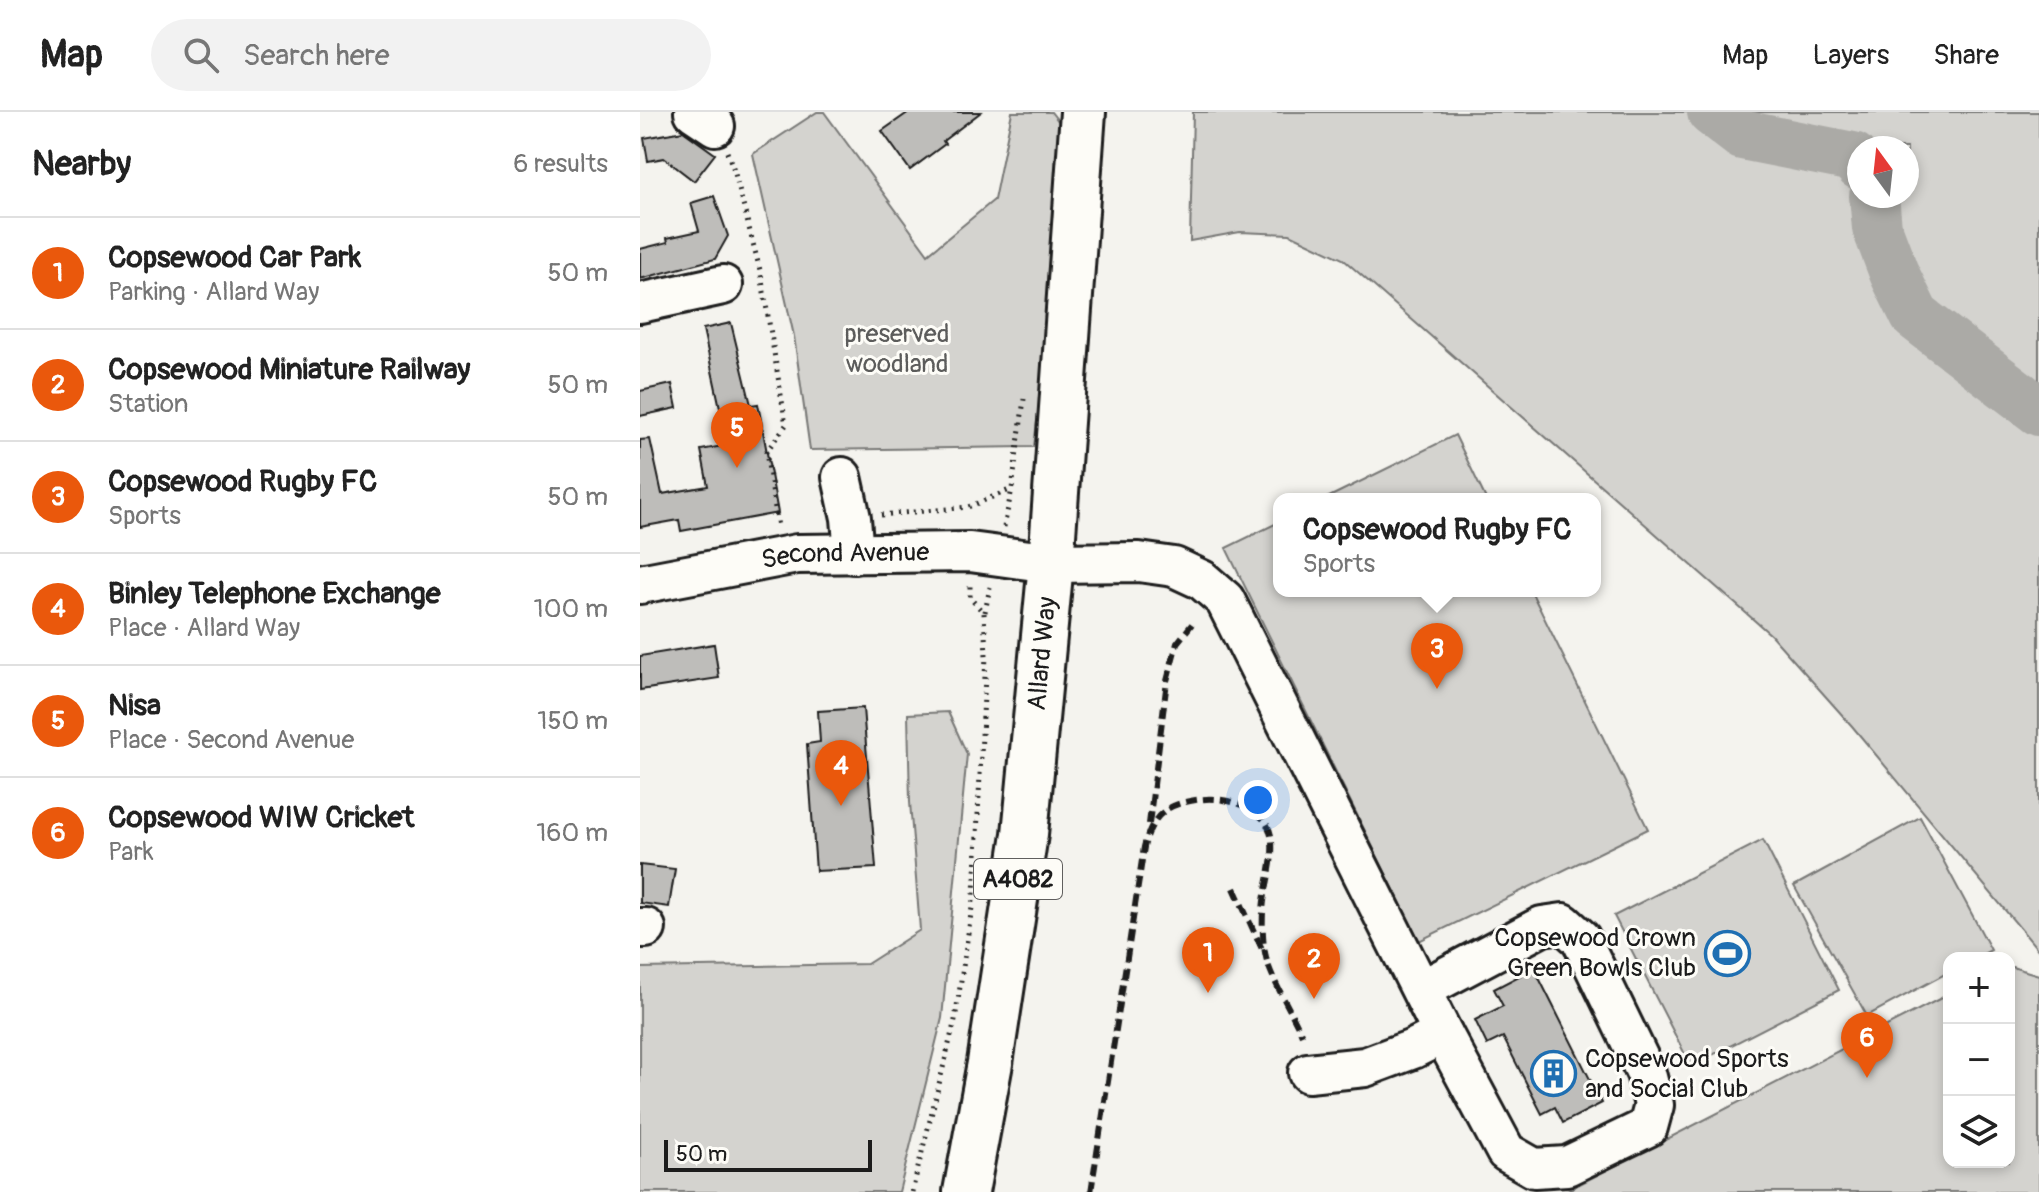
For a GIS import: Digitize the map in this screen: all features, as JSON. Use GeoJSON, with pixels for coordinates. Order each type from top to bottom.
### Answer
{"type":"FeatureCollection","features":[{"type":"Feature","properties":{"kind":"main road","name":"Allard Way"},"geometry":{"type":"LineString","coordinates":[[966,1192],[990,1063],[1025,834],[1051,563],[1083,112]]}},
{"type":"Feature","properties":{"kind":"street"},"geometry":{"type":"LineString","coordinates":[[640,303],[723,285]]}},
{"type":"Feature","properties":{"kind":"street"},"geometry":{"type":"LineString","coordinates":[[842,477],[851,518],[854,554]]}},
{"type":"Feature","properties":{"kind":"street","name":"Second Avenue"},"geometry":{"type":"LineString","coordinates":[[640,584],[797,554],[970,552],[1051,563],[1139,562],[1174,567],[1202,580],[1225,600],[1443,1034],[1506,1152],[1534,1168],[1567,1166],[1648,1127],[1654,1105],[1646,1073],[1581,939],[1563,923],[1542,926],[1421,990]]}},
{"type":"Feature","properties":{"kind":"street"},"geometry":{"type":"LineString","coordinates":[[1308,1073],[1365,1067],[1443,1034]]}},
{"type":"Feature","properties":{"kind":"path"},"geometry":{"type":"LineString","coordinates":[[711,118],[734,170],[761,274],[786,425],[766,452],[779,528]]}},
{"type":"Feature","properties":{"kind":"path"},"geometry":{"type":"LineString","coordinates":[[940,509],[968,507],[1012,489],[1024,397]]}},
{"type":"Feature","properties":{"kind":"path"},"geometry":{"type":"LineString","coordinates":[[912,1192],[955,1020],[974,894],[986,656],[984,613],[970,598],[970,552]]}},
{"type":"Feature","properties":{"kind":"green space","name":"preserved woodland"},"geometry":{"type":"Polygon","coordinates":[[[817,112],[824,112],[928,254],[994,200],[1012,112],[1051,112],[1066,131],[1034,447],[810,450],[794,336],[753,154],[817,112]]]}},
{"type":"Feature","properties":{"kind":"green space"},"geometry":{"type":"Polygon","coordinates":[[[1193,112],[2039,112],[2039,951],[1852,726],[1771,635],[1343,259],[1290,234],[1240,232],[1190,241],[1193,112]]]}},
{"type":"Feature","properties":{"kind":"green space"},"geometry":{"type":"Polygon","coordinates":[[[1455,435],[1483,493],[1337,493],[1455,435]]]}},
{"type":"Feature","properties":{"kind":"green space"},"geometry":{"type":"Polygon","coordinates":[[[1273,525],[1273,597],[1534,597],[1648,829],[1419,941],[1226,548],[1273,525]]]}},
{"type":"Feature","properties":{"kind":"green space"},"geometry":{"type":"Polygon","coordinates":[[[948,712],[967,754],[942,1018],[899,1192],[640,1192],[640,968],[867,964],[920,930],[910,802],[908,714],[948,712]]]}},
{"type":"Feature","properties":{"kind":"green space"},"geometry":{"type":"Polygon","coordinates":[[[1920,817],[1991,950],[1943,952],[1943,975],[1867,1016],[1794,886],[1920,817]]]}},
{"type":"Feature","properties":{"kind":"green space","name":"Copsewood Crown Green Bowls Club"},"geometry":{"type":"Polygon","coordinates":[[[1763,840],[1839,990],[1691,1066],[1614,916],[1763,840]]]}},
{"type":"Feature","properties":{"kind":"green space"},"geometry":{"type":"Polygon","coordinates":[[[2015,968],[2039,975],[2039,1192],[1564,1192],[1943,997],[1943,1168],[2015,1168],[2015,968]]]}},
{"type":"Feature","properties":{"kind":"building"},"geometry":{"type":"Polygon","coordinates":[[[909,112],[981,112],[910,170],[882,131],[909,112]]]}},
{"type":"Feature","properties":{"kind":"building"},"geometry":{"type":"Polygon","coordinates":[[[683,131],[715,154],[694,181],[664,158],[648,161],[644,138],[683,131]]]}},
{"type":"Feature","properties":{"kind":"building"},"geometry":{"type":"Polygon","coordinates":[[[714,196],[728,236],[715,259],[640,279],[640,249],[668,242],[667,238],[699,231],[691,203],[714,196]]]}},
{"type":"Feature","properties":{"kind":"building"},"geometry":{"type":"Polygon","coordinates":[[[731,323],[751,405],[758,404],[778,513],[681,531],[679,520],[640,527],[640,440],[650,439],[662,494],[708,486],[701,450],[728,445],[703,329],[731,323]]]}},
{"type":"Feature","properties":{"kind":"building"},"geometry":{"type":"Polygon","coordinates":[[[672,384],[677,408],[640,416],[640,391],[672,384]]]}},
{"type":"Feature","properties":{"kind":"building"},"geometry":{"type":"Polygon","coordinates":[[[714,644],[719,678],[640,690],[640,656],[714,644]]]}},
{"type":"Feature","properties":{"kind":"building"},"geometry":{"type":"Polygon","coordinates":[[[863,708],[876,868],[816,871],[807,744],[820,742],[818,711],[863,708]]]}},
{"type":"Feature","properties":{"kind":"building"},"geometry":{"type":"Polygon","coordinates":[[[640,865],[675,869],[669,907],[640,903],[640,865]]]}},
{"type":"Feature","properties":{"kind":"building","name":"Copsewood Sports and Social Club"},"geometry":{"type":"Polygon","coordinates":[[[1534,968],[1602,1103],[1563,1123],[1555,1107],[1542,1114],[1503,1037],[1487,1045],[1475,1020],[1503,1006],[1494,989],[1534,968]]]}},
{"type":"Feature","properties":{"kind":"waterway"},"geometry":{"type":"LineString","coordinates":[[1712,112],[1742,135],[1847,156]]}},
{"type":"Feature","properties":{"kind":"waterway"},"geometry":{"type":"LineString","coordinates":[[1875,208],[1877,228],[1915,316],[2039,411]]}},
{"type":"Feature","properties":{"kind":"railway"},"geometry":{"type":"LineString","coordinates":[[1149,824],[1167,681],[1177,643],[1192,624]]}},
{"type":"Feature","properties":{"kind":"railway"},"geometry":{"type":"LineString","coordinates":[[1091,1192],[1144,847],[1152,825],[1166,810],[1188,801],[1215,799],[1253,810],[1264,820],[1272,843],[1263,907],[1265,951],[1272,975],[1302,1035]]}},
{"type":"Feature","properties":{"kind":"railway"},"geometry":{"type":"LineString","coordinates":[[1234,888],[1262,949]]}},
{"type":"Feature","properties":{"kind":"place","name":"Nisa"},"geometry":{"type":"Point","coordinates":[737,468]}},
{"type":"Feature","properties":{"kind":"place","name":"Copsewood Rugby FC"},"geometry":{"type":"Point","coordinates":[1437,689]}},
{"type":"Feature","properties":{"kind":"place","name":"Binley Telephone Exchange"},"geometry":{"type":"Point","coordinates":[841,806]}},
{"type":"Feature","properties":{"kind":"place","name":"Copsewood Crown Green Bowls Club"},"geometry":{"type":"Point","coordinates":[1727,953]}},
{"type":"Feature","properties":{"kind":"place","name":"Copsewood Car Park"},"geometry":{"type":"Point","coordinates":[1208,993]}},
{"type":"Feature","properties":{"kind":"place","name":"Copsewood Miniature Railway"},"geometry":{"type":"Point","coordinates":[1314,999]}},
{"type":"Feature","properties":{"kind":"place","name":"Copsewood Sports and Social Club"},"geometry":{"type":"Point","coordinates":[1554,1074]}},
{"type":"Feature","properties":{"kind":"place","name":"Copsewood WIW Cricket"},"geometry":{"type":"Point","coordinates":[1867,1078]}}]}
